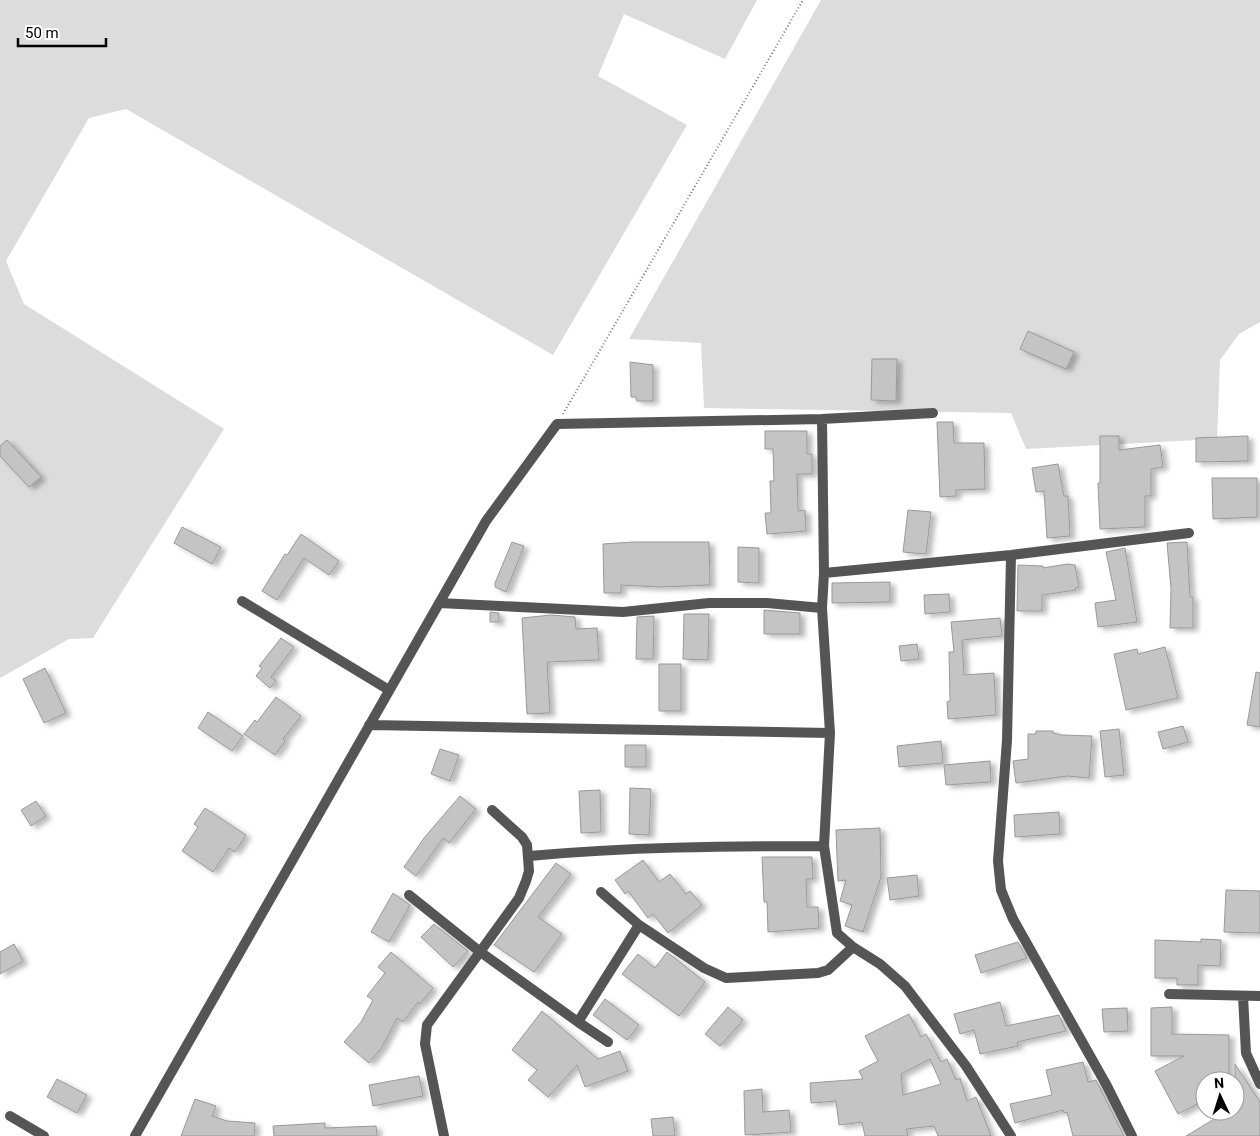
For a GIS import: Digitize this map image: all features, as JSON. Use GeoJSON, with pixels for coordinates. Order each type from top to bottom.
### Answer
{"type":"FeatureCollection","features":[{"type":"Feature","properties":{"kind":"street"},"geometry":{"type":"LineString","coordinates":[[135,1136],[486,520],[557,424],[822,419],[933,413]]}},
{"type":"Feature","properties":{"kind":"street"},"geometry":{"type":"LineString","coordinates":[[822,419],[824,573],[822,608],[830,733],[824,846],[837,933],[853,948],[880,964],[905,986],[966,1066],[1011,1136]]}},
{"type":"Feature","properties":{"kind":"street"},"geometry":{"type":"LineString","coordinates":[[824,573],[1011,555],[1189,533]]}},
{"type":"Feature","properties":{"kind":"street"},"geometry":{"type":"LineString","coordinates":[[1011,555],[1007,740],[998,861],[1001,890],[1013,919],[1107,1086],[1132,1136]]}},
{"type":"Feature","properties":{"kind":"street"},"geometry":{"type":"LineString","coordinates":[[242,601],[388,690]]}},
{"type":"Feature","properties":{"kind":"street"},"geometry":{"type":"LineString","coordinates":[[439,603],[623,612],[709,603],[767,604],[822,608]]}},
{"type":"Feature","properties":{"kind":"street"},"geometry":{"type":"LineString","coordinates":[[369,725],[830,733]]}},
{"type":"Feature","properties":{"kind":"street"},"geometry":{"type":"LineString","coordinates":[[444,1136],[425,1044],[427,1025],[519,898],[529,871],[527,845],[522,837],[492,810]]}},
{"type":"Feature","properties":{"kind":"street"},"geometry":{"type":"LineString","coordinates":[[529,856],[714,846],[824,846]]}},
{"type":"Feature","properties":{"kind":"street"},"geometry":{"type":"LineString","coordinates":[[601,892],[639,925],[704,968],[726,978],[818,973],[828,970],[853,948]]}},
{"type":"Feature","properties":{"kind":"street"},"geometry":{"type":"LineString","coordinates":[[409,895],[479,951],[608,1042]]}},
{"type":"Feature","properties":{"kind":"street"},"geometry":{"type":"LineString","coordinates":[[578,1022],[639,925]]}},
{"type":"Feature","properties":{"kind":"street"},"geometry":{"type":"LineString","coordinates":[[1169,994],[1260,996]]}},
{"type":"Feature","properties":{"kind":"street"},"geometry":{"type":"LineString","coordinates":[[1242,996],[1246,1053],[1260,1084]]}},
{"type":"Feature","properties":{"kind":"street"},"geometry":{"type":"LineString","coordinates":[[10,1116],[44,1136]]}},
{"type":"Feature","properties":{"kind":"path"},"geometry":{"type":"LineString","coordinates":[[557,424],[803,0]]}},
{"type":"Feature","properties":{"kind":"shaded area"},"geometry":{"type":"Polygon","coordinates":[[[0,0],[757,0],[725,59],[624,14],[598,76],[687,125],[553,355],[126,109],[89,118],[6,261],[24,304],[224,429],[93,638],[69,639],[0,678],[0,0]]]}},
{"type":"Feature","properties":{"kind":"shaded area"},"geometry":{"type":"Polygon","coordinates":[[[821,0],[1260,0],[1260,322],[1239,334],[1220,360],[1217,439],[1026,449],[1011,413],[704,408],[701,343],[629,339],[821,0]]]}},
{"type":"Feature","properties":{"kind":"building"},"geometry":{"type":"Polygon","coordinates":[[[1028,331],[1074,352],[1066,369],[1020,349],[1028,331]]]}},
{"type":"Feature","properties":{"kind":"building"},"geometry":{"type":"Polygon","coordinates":[[[872,359],[897,359],[896,401],[871,400],[872,359]]]}},
{"type":"Feature","properties":{"kind":"building"},"geometry":{"type":"Polygon","coordinates":[[[630,362],[653,365],[653,401],[637,401],[636,397],[631,397],[630,362]]]}},
{"type":"Feature","properties":{"kind":"building"},"geometry":{"type":"Polygon","coordinates":[[[937,422],[953,422],[954,443],[984,443],[985,489],[956,490],[956,496],[940,497],[937,422]]]}},
{"type":"Feature","properties":{"kind":"building"},"geometry":{"type":"Polygon","coordinates":[[[765,431],[807,431],[807,454],[812,454],[812,474],[797,474],[798,511],[805,510],[806,531],[767,534],[765,513],[771,513],[770,481],[774,481],[773,449],[765,449],[765,431]]]}},
{"type":"Feature","properties":{"kind":"building"},"geometry":{"type":"Polygon","coordinates":[[[1100,436],[1119,436],[1119,450],[1160,445],[1163,467],[1151,469],[1151,496],[1145,496],[1145,527],[1100,529],[1098,483],[1100,483],[1100,436]]]}},
{"type":"Feature","properties":{"kind":"building"},"geometry":{"type":"Polygon","coordinates":[[[1248,436],[1248,461],[1196,462],[1196,438],[1248,436]]]}},
{"type":"Feature","properties":{"kind":"building"},"geometry":{"type":"Polygon","coordinates":[[[7,440],[41,477],[29,487],[0,456],[0,446],[7,440]]]}},
{"type":"Feature","properties":{"kind":"building"},"geometry":{"type":"Polygon","coordinates":[[[1058,464],[1064,496],[1068,496],[1070,536],[1047,538],[1044,491],[1036,492],[1032,468],[1058,464]]]}},
{"type":"Feature","properties":{"kind":"building"},"geometry":{"type":"Polygon","coordinates":[[[1212,478],[1257,478],[1257,517],[1213,519],[1212,478]]]}},
{"type":"Feature","properties":{"kind":"building"},"geometry":{"type":"Polygon","coordinates":[[[908,510],[931,512],[926,554],[903,552],[908,510]]]}},
{"type":"Feature","properties":{"kind":"building"},"geometry":{"type":"Polygon","coordinates":[[[182,527],[221,547],[212,564],[174,543],[182,527]]]}},
{"type":"Feature","properties":{"kind":"building"},"geometry":{"type":"Polygon","coordinates":[[[301,534],[339,561],[329,575],[304,558],[277,600],[262,591],[285,554],[287,555],[301,534]]]}},
{"type":"Feature","properties":{"kind":"building"},"geometry":{"type":"Polygon","coordinates":[[[512,542],[524,546],[506,592],[495,587],[495,583],[512,542]]]}},
{"type":"Feature","properties":{"kind":"building"},"geometry":{"type":"Polygon","coordinates":[[[709,542],[710,585],[660,587],[621,585],[621,593],[604,593],[603,544],[709,542]]]}},
{"type":"Feature","properties":{"kind":"building"},"geometry":{"type":"Polygon","coordinates":[[[1187,542],[1190,597],[1193,597],[1193,628],[1170,628],[1171,588],[1167,543],[1187,542]]]}},
{"type":"Feature","properties":{"kind":"building"},"geometry":{"type":"Polygon","coordinates":[[[738,547],[759,548],[759,583],[738,582],[738,547]]]}},
{"type":"Feature","properties":{"kind":"building"},"geometry":{"type":"Polygon","coordinates":[[[1125,548],[1137,622],[1098,627],[1095,603],[1116,600],[1106,552],[1125,548]]]}},
{"type":"Feature","properties":{"kind":"building"},"geometry":{"type":"Polygon","coordinates":[[[1067,564],[1075,565],[1079,587],[1075,588],[1076,590],[1042,595],[1042,611],[1017,611],[1018,565],[1043,566],[1043,568],[1067,564]]]}},
{"type":"Feature","properties":{"kind":"building"},"geometry":{"type":"Polygon","coordinates":[[[890,582],[890,602],[832,603],[832,583],[890,582]]]}},
{"type":"Feature","properties":{"kind":"building"},"geometry":{"type":"Polygon","coordinates":[[[949,594],[950,612],[925,614],[924,595],[949,594]]]}},
{"type":"Feature","properties":{"kind":"building"},"geometry":{"type":"Polygon","coordinates":[[[764,610],[800,613],[800,634],[764,634],[764,610]]]}},
{"type":"Feature","properties":{"kind":"building"},"geometry":{"type":"Polygon","coordinates":[[[490,612],[499,613],[499,622],[490,622],[490,612]]]}},
{"type":"Feature","properties":{"kind":"building"},"geometry":{"type":"Polygon","coordinates":[[[684,614],[709,614],[708,660],[683,659],[684,614]]]}},
{"type":"Feature","properties":{"kind":"building"},"geometry":{"type":"Polygon","coordinates":[[[551,615],[575,617],[576,629],[597,628],[599,660],[547,662],[550,713],[527,714],[522,618],[551,615]]]}},
{"type":"Feature","properties":{"kind":"building"},"geometry":{"type":"Polygon","coordinates":[[[654,616],[653,659],[636,659],[637,617],[654,616]]]}},
{"type":"Feature","properties":{"kind":"building"},"geometry":{"type":"Polygon","coordinates":[[[1000,618],[1002,636],[962,640],[964,675],[994,673],[996,715],[948,719],[947,702],[950,701],[949,652],[954,652],[951,622],[1000,618]]]}},
{"type":"Feature","properties":{"kind":"building"},"geometry":{"type":"Polygon","coordinates":[[[281,638],[294,647],[271,677],[276,681],[270,688],[256,676],[262,668],[259,666],[281,638]]]}},
{"type":"Feature","properties":{"kind":"building"},"geometry":{"type":"Polygon","coordinates":[[[917,644],[919,659],[901,661],[899,646],[917,644]]]}},
{"type":"Feature","properties":{"kind":"building"},"geometry":{"type":"Polygon","coordinates":[[[1165,647],[1178,698],[1126,710],[1114,654],[1137,649],[1138,654],[1165,647]]]}},
{"type":"Feature","properties":{"kind":"building"},"geometry":{"type":"Polygon","coordinates":[[[659,664],[681,664],[681,711],[659,711],[659,664]]]}},
{"type":"Feature","properties":{"kind":"building"},"geometry":{"type":"Polygon","coordinates":[[[45,668],[66,713],[44,723],[23,679],[45,668]]]}},
{"type":"Feature","properties":{"kind":"building"},"geometry":{"type":"Polygon","coordinates":[[[1256,672],[1260,673],[1260,727],[1247,725],[1256,672]]]}},
{"type":"Feature","properties":{"kind":"building"},"geometry":{"type":"Polygon","coordinates":[[[276,697],[301,716],[283,739],[285,741],[275,755],[244,734],[255,720],[257,722],[276,697]]]}},
{"type":"Feature","properties":{"kind":"building"},"geometry":{"type":"Polygon","coordinates":[[[208,712],[243,736],[232,751],[198,728],[208,712]]]}},
{"type":"Feature","properties":{"kind":"building"},"geometry":{"type":"Polygon","coordinates":[[[1183,726],[1188,742],[1163,749],[1158,732],[1183,726]]]}},
{"type":"Feature","properties":{"kind":"building"},"geometry":{"type":"Polygon","coordinates":[[[1119,729],[1124,775],[1105,777],[1100,731],[1119,729]]]}},
{"type":"Feature","properties":{"kind":"building"},"geometry":{"type":"Polygon","coordinates":[[[1036,731],[1053,731],[1053,733],[1062,735],[1092,736],[1089,778],[1067,776],[1016,783],[1013,761],[1028,759],[1028,734],[1036,734],[1036,731]]]}},
{"type":"Feature","properties":{"kind":"building"},"geometry":{"type":"Polygon","coordinates":[[[941,741],[943,763],[899,767],[897,746],[941,741]]]}},
{"type":"Feature","properties":{"kind":"building"},"geometry":{"type":"Polygon","coordinates":[[[625,745],[646,745],[646,767],[625,767],[625,745]]]}},
{"type":"Feature","properties":{"kind":"building"},"geometry":{"type":"Polygon","coordinates":[[[440,749],[459,755],[450,781],[431,774],[440,749]]]}},
{"type":"Feature","properties":{"kind":"building"},"geometry":{"type":"Polygon","coordinates":[[[990,761],[991,782],[946,785],[944,765],[990,761]]]}},
{"type":"Feature","properties":{"kind":"building"},"geometry":{"type":"Polygon","coordinates":[[[630,788],[651,789],[649,835],[629,834],[630,788]]]}},
{"type":"Feature","properties":{"kind":"building"},"geometry":{"type":"Polygon","coordinates":[[[600,790],[601,832],[581,833],[579,791],[600,790]]]}},
{"type":"Feature","properties":{"kind":"building"},"geometry":{"type":"Polygon","coordinates":[[[460,796],[476,809],[449,843],[443,838],[416,876],[404,867],[424,838],[460,796]]]}},
{"type":"Feature","properties":{"kind":"building"},"geometry":{"type":"Polygon","coordinates":[[[36,801],[46,816],[31,826],[21,810],[36,801]]]}},
{"type":"Feature","properties":{"kind":"building"},"geometry":{"type":"Polygon","coordinates":[[[205,808],[246,835],[235,852],[229,848],[213,872],[182,851],[198,827],[194,824],[205,808]]]}},
{"type":"Feature","properties":{"kind":"building"},"geometry":{"type":"Polygon","coordinates":[[[1059,812],[1060,834],[1015,837],[1014,815],[1059,812]]]}},
{"type":"Feature","properties":{"kind":"building"},"geometry":{"type":"Polygon","coordinates":[[[880,828],[881,877],[863,932],[845,926],[852,905],[840,901],[846,880],[838,881],[836,830],[880,828]]]}},
{"type":"Feature","properties":{"kind":"building"},"geometry":{"type":"Polygon","coordinates":[[[762,857],[812,857],[813,879],[806,879],[807,907],[818,907],[819,928],[768,932],[767,902],[764,902],[762,857]]]}},
{"type":"Feature","properties":{"kind":"building"},"geometry":{"type":"Polygon","coordinates":[[[643,860],[659,882],[670,874],[686,894],[690,891],[702,905],[668,933],[653,914],[648,918],[628,891],[625,894],[615,880],[643,860]]]}},
{"type":"Feature","properties":{"kind":"building"},"geometry":{"type":"Polygon","coordinates":[[[556,863],[571,874],[538,917],[562,934],[534,972],[494,945],[556,863]]]}},
{"type":"Feature","properties":{"kind":"building"},"geometry":{"type":"Polygon","coordinates":[[[917,875],[919,896],[890,900],[887,878],[917,875]]]}},
{"type":"Feature","properties":{"kind":"building"},"geometry":{"type":"Polygon","coordinates":[[[1226,890],[1260,891],[1260,933],[1224,932],[1226,890]]]}},
{"type":"Feature","properties":{"kind":"building"},"geometry":{"type":"Polygon","coordinates":[[[393,893],[410,905],[389,942],[371,932],[393,893]]]}},
{"type":"Feature","properties":{"kind":"building"},"geometry":{"type":"Polygon","coordinates":[[[434,924],[468,951],[453,967],[421,937],[434,924]]]}},
{"type":"Feature","properties":{"kind":"building"},"geometry":{"type":"Polygon","coordinates":[[[1201,939],[1221,940],[1220,966],[1198,965],[1198,985],[1177,985],[1177,978],[1155,978],[1155,940],[1201,942],[1201,939]]]}},
{"type":"Feature","properties":{"kind":"building"},"geometry":{"type":"Polygon","coordinates":[[[1018,942],[1027,958],[981,973],[975,955],[1018,942]]]}},
{"type":"Feature","properties":{"kind":"building"},"geometry":{"type":"Polygon","coordinates":[[[14,944],[23,961],[0,974],[0,952],[14,944]]]}},
{"type":"Feature","properties":{"kind":"building"},"geometry":{"type":"Polygon","coordinates":[[[391,952],[433,988],[420,1004],[418,1002],[403,1022],[397,1018],[382,1047],[369,1063],[344,1042],[361,1022],[373,1000],[367,996],[385,973],[378,967],[391,952]]]}},
{"type":"Feature","properties":{"kind":"building"},"geometry":{"type":"Polygon","coordinates":[[[667,952],[705,982],[679,1016],[622,974],[638,954],[655,968],[667,952]]]}},
{"type":"Feature","properties":{"kind":"building"},"geometry":{"type":"Polygon","coordinates":[[[605,999],[639,1025],[627,1040],[593,1015],[605,999]]]}},
{"type":"Feature","properties":{"kind":"building"},"geometry":{"type":"Polygon","coordinates":[[[1000,1002],[1006,1026],[1059,1015],[1066,1031],[1017,1042],[1018,1046],[980,1054],[974,1030],[960,1034],[954,1014],[1000,1002]]]}},
{"type":"Feature","properties":{"kind":"building"},"geometry":{"type":"Polygon","coordinates":[[[728,1007],[743,1020],[720,1046],[705,1034],[728,1007]]]}},
{"type":"Feature","properties":{"kind":"building"},"geometry":{"type":"Polygon","coordinates":[[[1172,1007],[1172,1034],[1229,1035],[1229,1071],[1195,1071],[1195,1105],[1178,1114],[1155,1071],[1184,1056],[1151,1056],[1151,1008],[1172,1007]]]}},
{"type":"Feature","properties":{"kind":"building"},"geometry":{"type":"Polygon","coordinates":[[[1127,1008],[1128,1031],[1104,1032],[1102,1009],[1127,1008]]]}},
{"type":"Feature","properties":{"kind":"building"},"geometry":{"type":"Polygon","coordinates":[[[542,1011],[598,1059],[620,1051],[628,1071],[585,1087],[577,1065],[548,1097],[528,1080],[537,1070],[512,1050],[542,1011]]]}},
{"type":"Feature","properties":{"kind":"building"},"geometry":{"type":"Polygon","coordinates":[[[909,1014],[921,1037],[926,1034],[941,1062],[947,1059],[956,1080],[960,1078],[967,1101],[976,1097],[991,1136],[938,1136],[934,1126],[906,1129],[908,1136],[865,1136],[862,1122],[839,1125],[836,1101],[811,1103],[810,1083],[863,1079],[859,1071],[878,1061],[865,1036],[909,1014]],[[930,1059],[901,1074],[903,1095],[941,1084],[930,1059]]]}},
{"type":"Feature","properties":{"kind":"building"},"geometry":{"type":"Polygon","coordinates":[[[1083,1062],[1088,1082],[1096,1080],[1124,1136],[1073,1136],[1067,1112],[1064,1113],[1063,1110],[1015,1123],[1010,1104],[1052,1095],[1046,1070],[1083,1062]]]}},
{"type":"Feature","properties":{"kind":"building"},"geometry":{"type":"Polygon","coordinates":[[[1235,1064],[1240,1071],[1235,1071],[1235,1064]]]}},
{"type":"Feature","properties":{"kind":"building"},"geometry":{"type":"Polygon","coordinates":[[[419,1076],[423,1096],[373,1106],[369,1085],[419,1076]]]}},
{"type":"Feature","properties":{"kind":"building"},"geometry":{"type":"Polygon","coordinates":[[[57,1079],[87,1095],[77,1113],[47,1097],[57,1079]]]}},
{"type":"Feature","properties":{"kind":"building"},"geometry":{"type":"Polygon","coordinates":[[[1245,1079],[1260,1102],[1260,1136],[1186,1136],[1211,1121],[1245,1121],[1245,1079]]]}},
{"type":"Feature","properties":{"kind":"building"},"geometry":{"type":"Polygon","coordinates":[[[762,1089],[763,1112],[789,1110],[791,1132],[745,1135],[744,1091],[762,1089]]]}},
{"type":"Feature","properties":{"kind":"building"},"geometry":{"type":"Polygon","coordinates":[[[195,1099],[216,1106],[212,1116],[227,1121],[255,1123],[254,1136],[181,1136],[195,1099]]]}},
{"type":"Feature","properties":{"kind":"building"},"geometry":{"type":"Polygon","coordinates":[[[673,1117],[675,1136],[653,1136],[651,1119],[673,1117]]]}},
{"type":"Feature","properties":{"kind":"building"},"geometry":{"type":"Polygon","coordinates":[[[325,1123],[325,1128],[376,1126],[377,1136],[274,1136],[273,1126],[325,1123]]]}}]}
